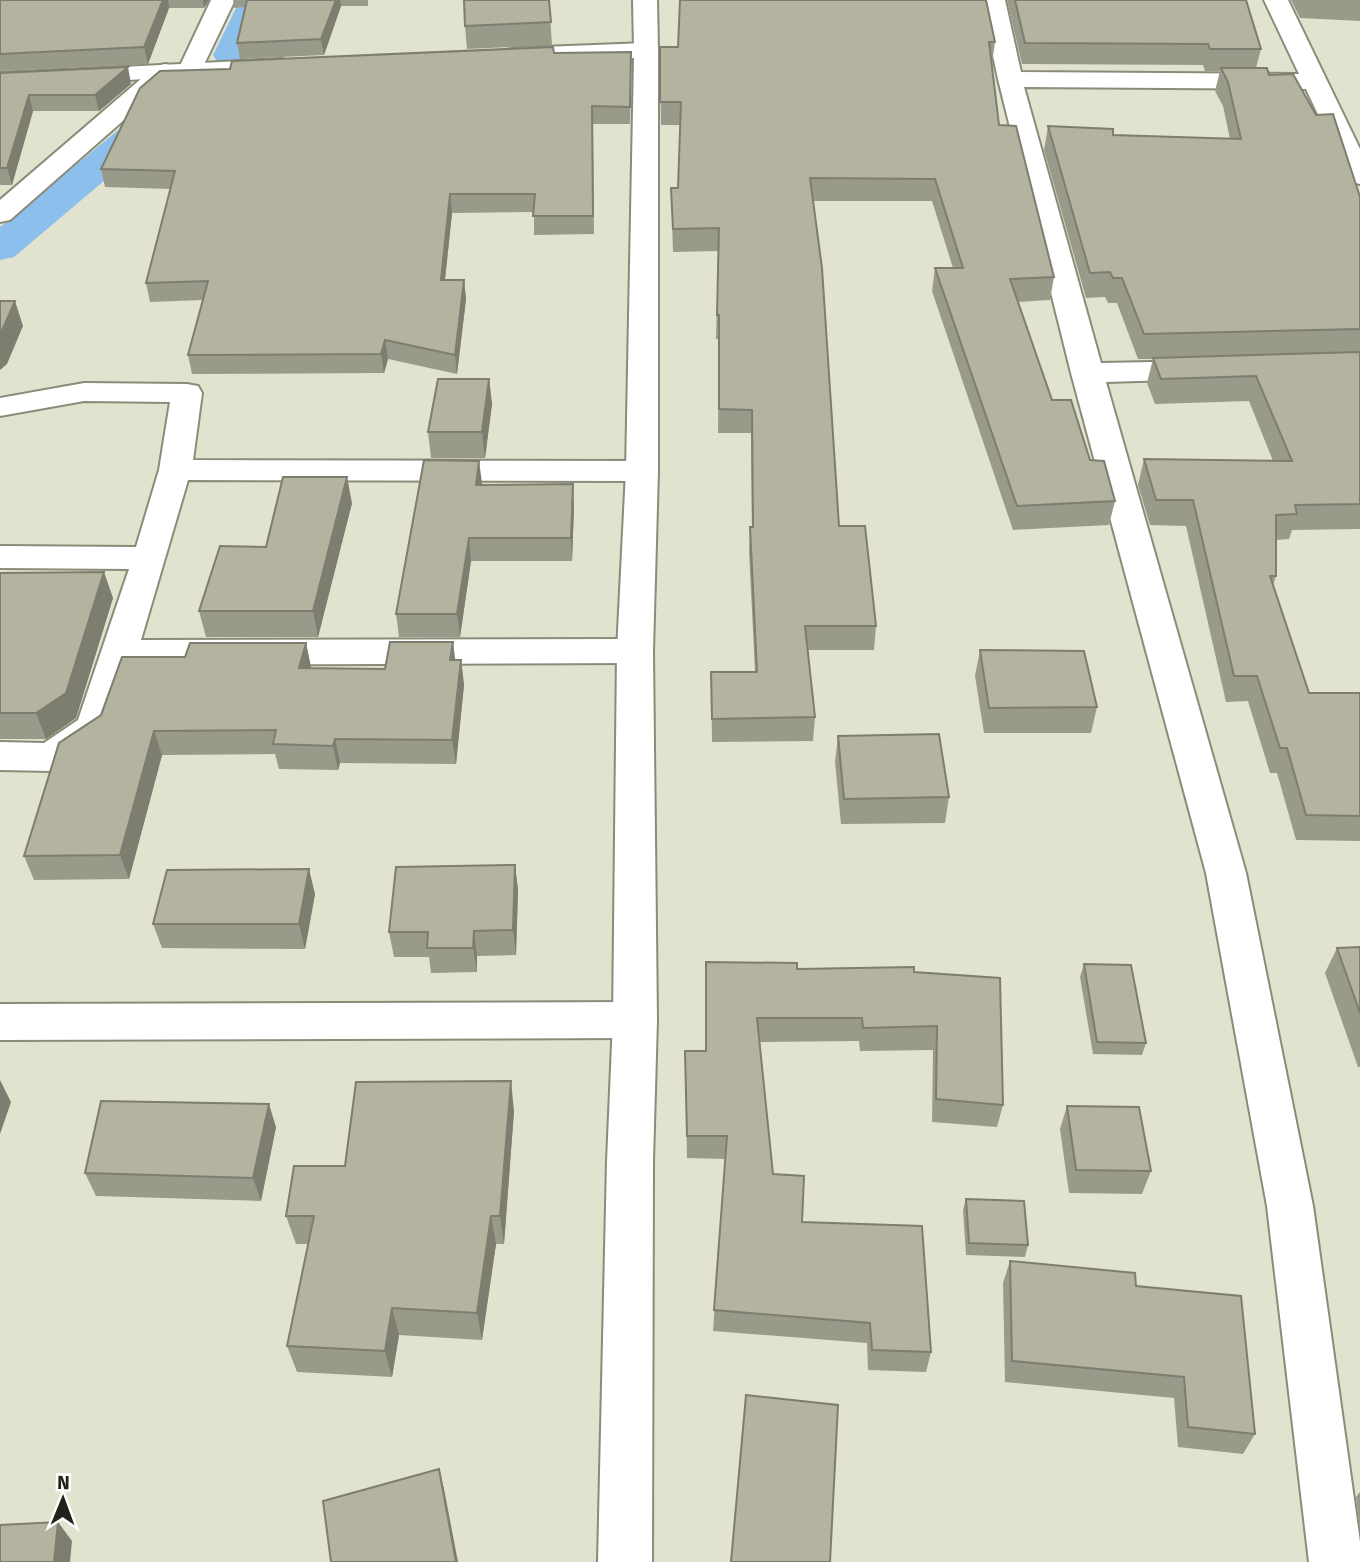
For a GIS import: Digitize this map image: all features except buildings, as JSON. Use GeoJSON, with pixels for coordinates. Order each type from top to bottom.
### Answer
{"type":"FeatureCollection","features":[{"type":"Feature","properties":{"kind":"street"},"geometry":{"type":"LineString","coordinates":[[4,208],[178,71],[223,0]]}},
{"type":"Feature","properties":{"kind":"street"},"geometry":{"type":"LineString","coordinates":[[625,1562],[629,1161],[635,1020],[635,651],[642,471],[645,0]]}},
{"type":"Feature","properties":{"kind":"street"},"geometry":{"type":"LineString","coordinates":[[993,0],[1010,79],[1086,373],[1226,873],[1290,1206],[1336,1562]]}},
{"type":"Feature","properties":{"kind":"street"},"geometry":{"type":"LineString","coordinates":[[1276,0],[1360,176]]}},
{"type":"Feature","properties":{"kind":"street"},"geometry":{"type":"LineString","coordinates":[[494,56],[646,50]]}},
{"type":"Feature","properties":{"kind":"street"},"geometry":{"type":"LineString","coordinates":[[0,80],[300,65]]}},
{"type":"Feature","properties":{"kind":"street"},"geometry":{"type":"LineString","coordinates":[[1010,79],[1313,82]]}},
{"type":"Feature","properties":{"kind":"street"},"geometry":{"type":"LineString","coordinates":[[1086,373],[1237,369]]}},
{"type":"Feature","properties":{"kind":"street"},"geometry":{"type":"LineString","coordinates":[[0,407],[84,392],[187,393],[175,470],[150,558],[94,728],[51,757],[0,756]]}},
{"type":"Feature","properties":{"kind":"street"},"geometry":{"type":"LineString","coordinates":[[175,470],[642,471]]}},
{"type":"Feature","properties":{"kind":"street"},"geometry":{"type":"LineString","coordinates":[[0,557],[150,558]]}},
{"type":"Feature","properties":{"kind":"street"},"geometry":{"type":"LineString","coordinates":[[119,653],[635,651]]}},
{"type":"Feature","properties":{"kind":"street"},"geometry":{"type":"LineString","coordinates":[[0,1022],[635,1020]]}},
{"type":"Feature","properties":{"kind":"waterway"},"geometry":{"type":"LineString","coordinates":[[231,55],[257,0]]}},
{"type":"Feature","properties":{"kind":"waterway"},"geometry":{"type":"LineString","coordinates":[[0,248],[163,112]]}}]}
